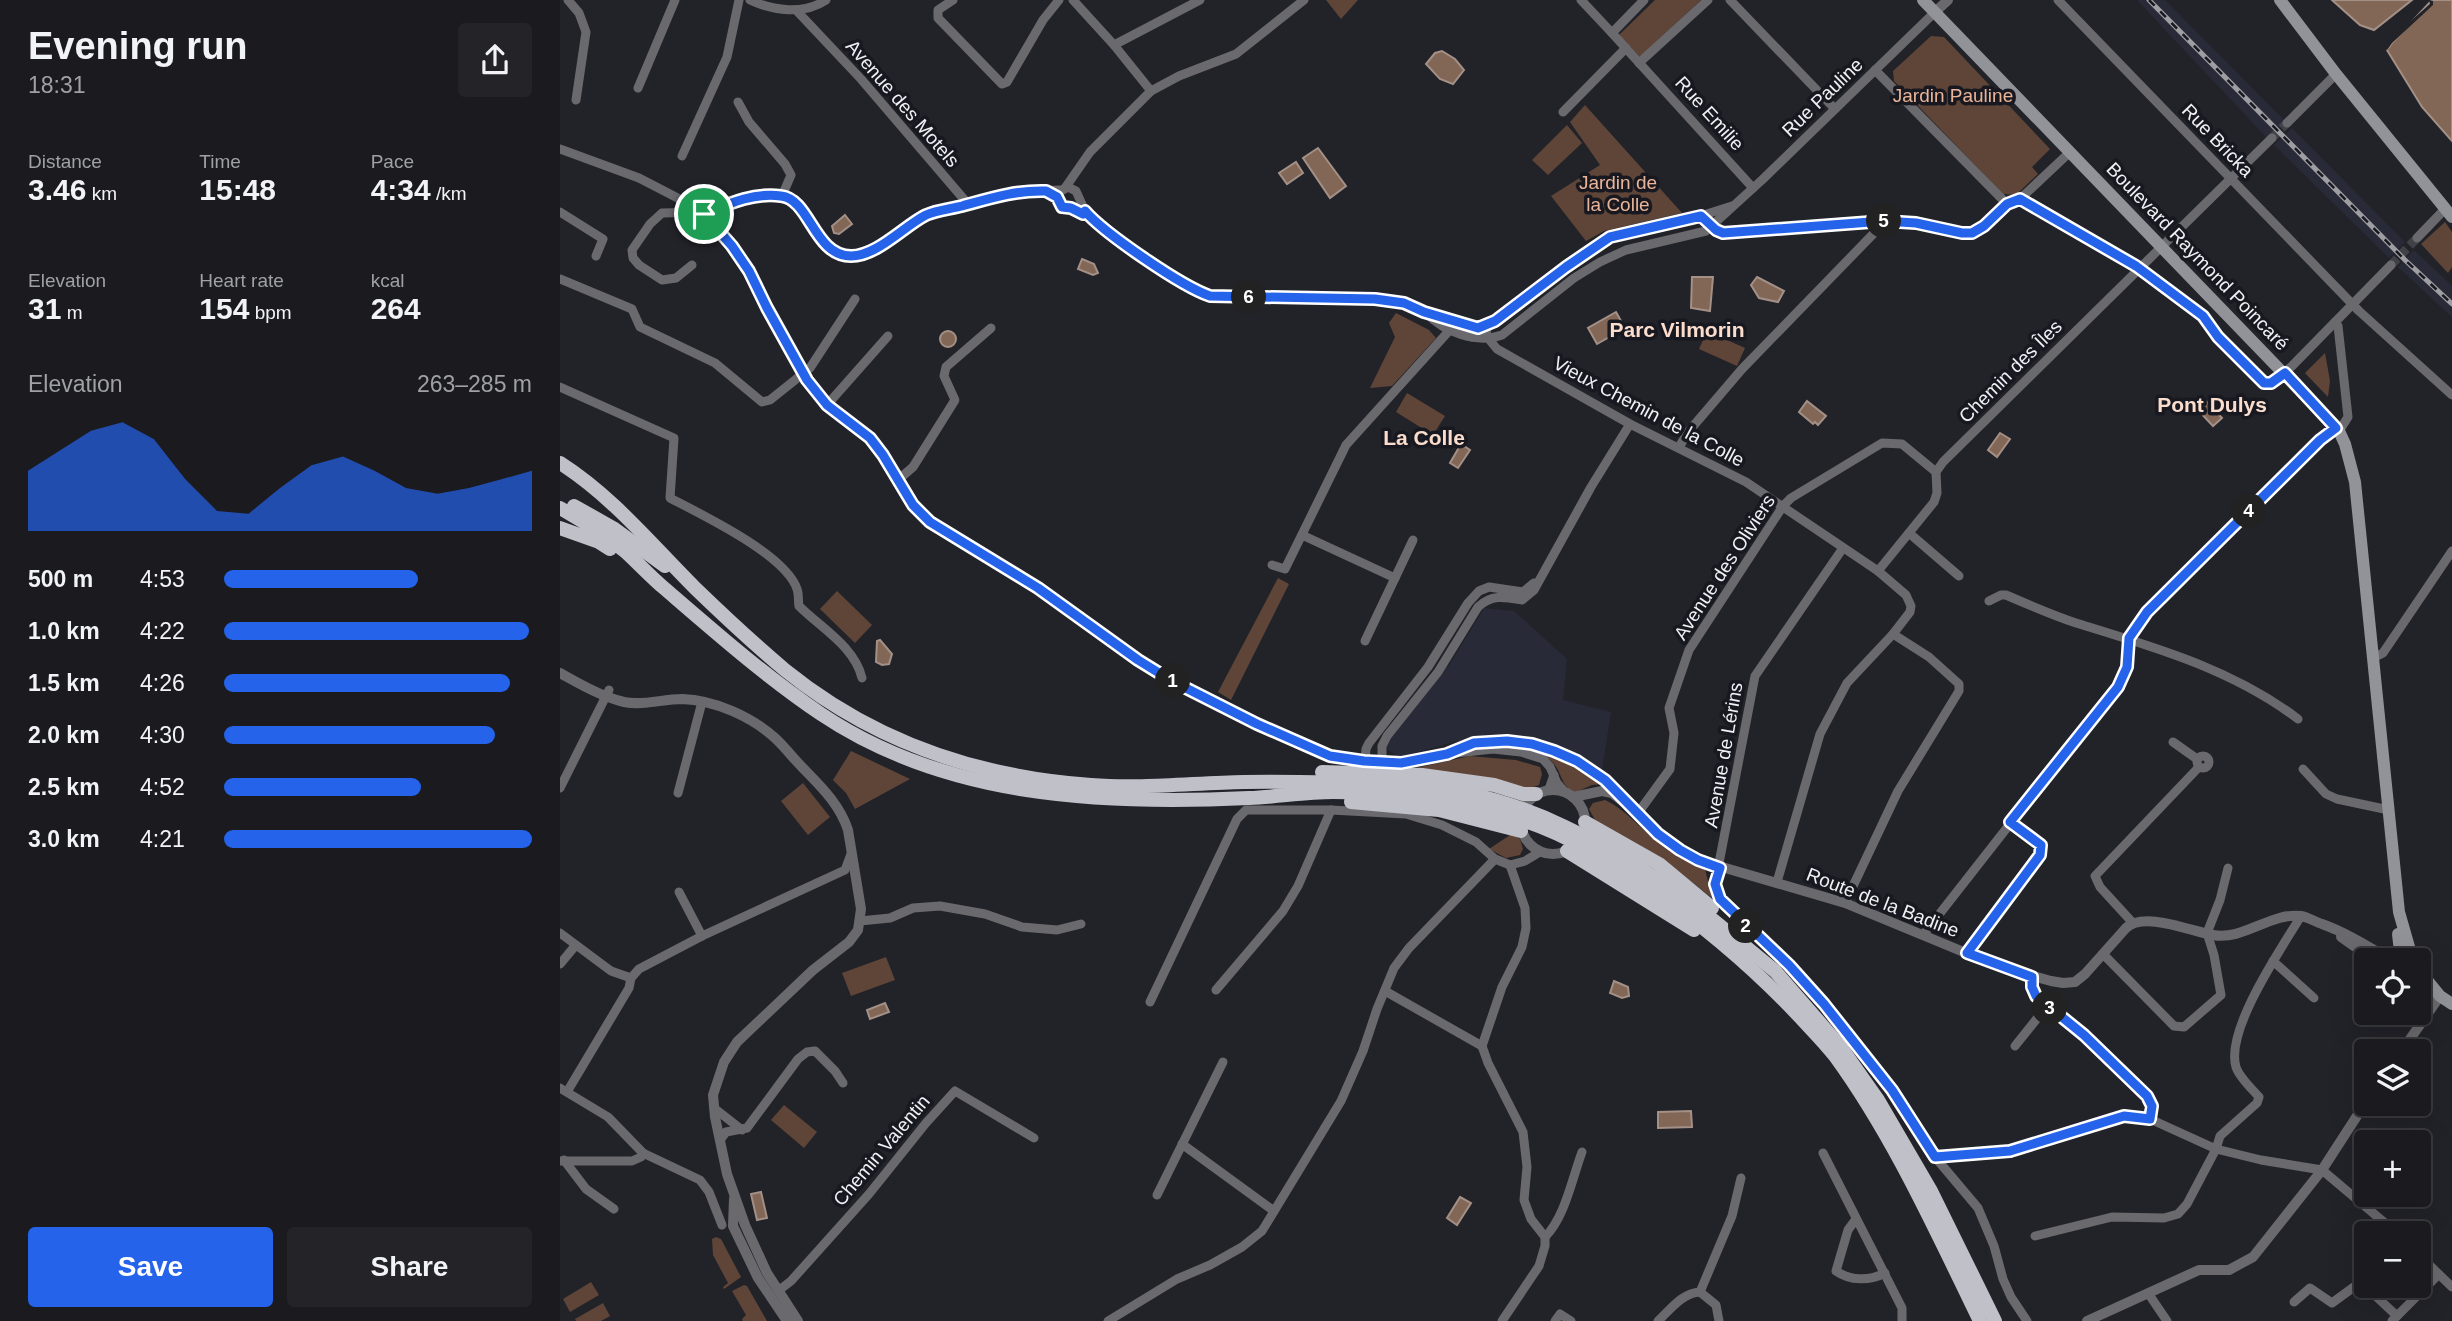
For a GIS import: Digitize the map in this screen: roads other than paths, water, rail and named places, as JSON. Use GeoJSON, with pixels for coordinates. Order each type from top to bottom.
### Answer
{"type":"FeatureCollection","features":[{"type":"Feature","properties":{"kind":"highway"},"geometry":{"type":"LineString","coordinates":[[560,463],[607,498],[694,587],[786,671],[831,703],[885,733],[937,757],[1019,778],[1093,785],[1330,781],[1413,790],[1524,820],[1573,841],[1653,883],[1695,919],[1771,976],[1840,1046],[1878,1100],[1931,1191],[1994,1321]]}},
{"type":"Feature","properties":{"kind":"highway"},"geometry":{"type":"LineString","coordinates":[[560,499],[613,528],[694,587]]}},
{"type":"Feature","properties":{"kind":"highway"},"geometry":{"type":"LineString","coordinates":[[560,508],[603,534],[778,683],[824,716],[881,747],[936,769],[977,782],[1093,799],[1346,801],[1439,810],[1521,831]]}},
{"type":"Feature","properties":{"kind":"highway"},"geometry":{"type":"LineString","coordinates":[[560,528],[598,542],[652,577]]}},
{"type":"Feature","properties":{"kind":"highway"},"geometry":{"type":"LineString","coordinates":[[1244,782],[1299,774],[1389,772],[1461,779],[1523,794],[1542,792]]}},
{"type":"Feature","properties":{"kind":"highway"},"geometry":{"type":"LineString","coordinates":[[1248,799],[1332,792],[1413,790]]}},
{"type":"Feature","properties":{"kind":"highway"},"geometry":{"type":"LineString","coordinates":[[1586,822],[1660,864],[1706,902],[1771,976],[1833,1053],[1869,1105],[1919,1196],[1980,1321]]}},
{"type":"Feature","properties":{"kind":"highway"},"geometry":{"type":"LineString","coordinates":[[1567,851],[1771,976]]}},
{"type":"Feature","properties":{"kind":"main road","name":"Boulevard Raymond Poincaré"},"geometry":{"type":"LineString","coordinates":[[1923,0],[2285,373],[2337,430],[2345,444],[2355,482],[2399,912],[2406,948]]}},
{"type":"Feature","properties":{"kind":"main road"},"geometry":{"type":"LineString","coordinates":[[2280,0],[2448,213]]}},
{"type":"Feature","properties":{"kind":"main road","name":"Boulevard Raymond Poincaré"},"geometry":{"type":"LineString","coordinates":[[2399,912],[2398,934],[2404,948]]}},
{"type":"Feature","properties":{"kind":"main road"},"geometry":{"type":"LineString","coordinates":[[2431,989],[2452,1004]]}},
{"type":"Feature","properties":{"kind":"street"},"geometry":{"type":"LineString","coordinates":[[638,88],[675,0]]}},
{"type":"Feature","properties":{"kind":"street"},"geometry":{"type":"LineString","coordinates":[[682,156],[727,57],[739,0]]}},
{"type":"Feature","properties":{"kind":"street"},"geometry":{"type":"LineString","coordinates":[[750,0],[761,5],[796,10],[813,7],[826,0]]}},
{"type":"Feature","properties":{"kind":"street"},"geometry":{"type":"LineString","coordinates":[[953,0],[938,10],[938,18],[1002,84],[1007,82],[1044,19],[1059,0]]}},
{"type":"Feature","properties":{"kind":"street"},"geometry":{"type":"LineString","coordinates":[[1073,0],[1151,91]]}},
{"type":"Feature","properties":{"kind":"street"},"geometry":{"type":"LineString","coordinates":[[1114,45],[1200,0]]}},
{"type":"Feature","properties":{"kind":"street"},"geometry":{"type":"LineString","coordinates":[[1304,0],[1236,54],[1180,75],[1151,91],[1115,125],[1076,170],[1061,191],[1060,205],[1084,213],[1191,288],[1210,296],[1375,299],[1404,303],[1473,338],[1502,335],[1574,278],[1600,262],[1626,250],[1706,231],[1712,226]]}},
{"type":"Feature","properties":{"kind":"street"},"geometry":{"type":"LineString","coordinates":[[1581,0],[1612,33],[1644,0]]}},
{"type":"Feature","properties":{"kind":"street"},"geometry":{"type":"LineString","coordinates":[[1639,63],[1708,0]]}},
{"type":"Feature","properties":{"kind":"street"},"geometry":{"type":"LineString","coordinates":[[1730,0],[1835,109]]}},
{"type":"Feature","properties":{"kind":"street"},"geometry":{"type":"LineString","coordinates":[[1935,12],[1948,0]]}},
{"type":"Feature","properties":{"kind":"street","name":"Rue Bricka"},"geometry":{"type":"LineString","coordinates":[[2058,0],[2352,304],[2452,395]]}},
{"type":"Feature","properties":{"kind":"street"},"geometry":{"type":"LineString","coordinates":[[563,1],[579,13],[586,32],[576,100]]}},
{"type":"Feature","properties":{"kind":"street"},"geometry":{"type":"LineString","coordinates":[[812,25],[813,7]]}},
{"type":"Feature","properties":{"kind":"street","name":"Avenue des Motels"},"geometry":{"type":"LineString","coordinates":[[796,10],[861,79],[968,204]]}},
{"type":"Feature","properties":{"kind":"street","name":"Rue Pauline"},"geometry":{"type":"LineString","coordinates":[[1712,226],[1935,12]]}},
{"type":"Feature","properties":{"kind":"street","name":"Rue Emilie"},"geometry":{"type":"LineString","coordinates":[[1612,33],[1753,188]]}},
{"type":"Feature","properties":{"kind":"street"},"geometry":{"type":"LineString","coordinates":[[1563,112],[1626,48]]}},
{"type":"Feature","properties":{"kind":"street"},"geometry":{"type":"LineString","coordinates":[[1875,70],[2007,204]]}},
{"type":"Feature","properties":{"kind":"street"},"geometry":{"type":"LineString","coordinates":[[2287,123],[2336,74]]}},
{"type":"Feature","properties":{"kind":"street"},"geometry":{"type":"LineString","coordinates":[[738,102],[749,122],[785,164],[791,175],[782,196]]}},
{"type":"Feature","properties":{"kind":"street","name":"Chemin des Îles"},"geometry":{"type":"LineString","coordinates":[[1936,471],[2272,138]]}},
{"type":"Feature","properties":{"kind":"street","name":"Route de la Badine"},"geometry":{"type":"LineString","coordinates":[[560,149],[639,178],[683,199],[703,213],[732,246],[749,271],[803,373],[827,405],[870,438],[913,505],[930,522],[1038,588],[1100,635],[1163,675],[1257,724],[1330,756],[1364,761],[1401,763],[1493,749],[1521,752],[1543,759],[1556,783],[1569,794],[1602,791],[1612,793],[1638,813],[1658,834],[1698,860],[1845,903],[2032,977],[2063,984],[2075,982],[2132,922]]}},
{"type":"Feature","properties":{"kind":"street"},"geometry":{"type":"LineString","coordinates":[[1701,216],[1723,233],[1884,221],[1916,223],[1972,233],[1984,226],[2007,204],[2020,199],[2070,152]]}},
{"type":"Feature","properties":{"kind":"street"},"geometry":{"type":"LineString","coordinates":[[1076,170],[1077,195],[1084,213]]}},
{"type":"Feature","properties":{"kind":"street"},"geometry":{"type":"LineString","coordinates":[[692,265],[676,278],[662,280],[639,265],[633,258],[632,250],[650,224],[663,213],[715,211],[741,199],[782,196],[793,200],[826,245],[836,252],[850,256],[881,245],[921,218],[942,210],[1011,192],[1061,191],[1077,195]]}},
{"type":"Feature","properties":{"kind":"street"},"geometry":{"type":"LineString","coordinates":[[1071,208],[1077,195]]}},
{"type":"Feature","properties":{"kind":"street"},"geometry":{"type":"LineString","coordinates":[[2020,199],[2139,269],[2203,316],[2218,337],[2264,383],[2271,383],[2285,373],[2391,265]]}},
{"type":"Feature","properties":{"kind":"street","name":"Rue Pauline"},"geometry":{"type":"LineString","coordinates":[[1485,327],[1610,237],[1688,220],[1732,206]]}},
{"type":"Feature","properties":{"kind":"street"},"geometry":{"type":"LineString","coordinates":[[560,212],[603,239],[596,256]]}},
{"type":"Feature","properties":{"kind":"street"},"geometry":{"type":"LineString","coordinates":[[2417,238],[2448,213]]}},
{"type":"Feature","properties":{"kind":"street"},"geometry":{"type":"LineString","coordinates":[[1688,220],[1691,235]]}},
{"type":"Feature","properties":{"kind":"street"},"geometry":{"type":"LineString","coordinates":[[1679,447],[1689,431],[1742,369],[1884,221]]}},
{"type":"Feature","properties":{"kind":"street"},"geometry":{"type":"LineString","coordinates":[[1592,249],[1600,262]]}},
{"type":"Feature","properties":{"kind":"street"},"geometry":{"type":"LineString","coordinates":[[560,279],[632,309],[640,327],[715,363],[762,402],[770,400],[810,368],[855,299]]}},
{"type":"Feature","properties":{"kind":"street"},"geometry":{"type":"LineString","coordinates":[[1923,935],[2118,687],[2127,667],[2129,638],[2147,612],[2320,440],[2337,430],[2348,417],[2338,326],[2334,322]]}},
{"type":"Feature","properties":{"kind":"street"},"geometry":{"type":"LineString","coordinates":[[1451,325],[1485,327],[1488,338]]}},
{"type":"Feature","properties":{"kind":"street"},"geometry":{"type":"LineString","coordinates":[[1272,565],[1285,569],[1346,444],[1451,325]]}},
{"type":"Feature","properties":{"kind":"street"},"geometry":{"type":"LineString","coordinates":[[898,480],[913,467],[955,400],[944,376],[946,367],[991,327]]}},
{"type":"Feature","properties":{"kind":"street"},"geometry":{"type":"LineString","coordinates":[[827,405],[888,336]]}},
{"type":"Feature","properties":{"kind":"street","name":"Vieux Chemin de la Colle"},"geometry":{"type":"LineString","coordinates":[[1488,338],[1497,349],[1630,424],[1746,482],[1878,571],[1906,595],[1911,606],[1910,612],[1893,634]]}},
{"type":"Feature","properties":{"kind":"street"},"geometry":{"type":"LineString","coordinates":[[560,387],[674,438],[670,498],[745,538],[782,568],[797,589],[799,606],[847,650],[859,664],[862,678]]}},
{"type":"Feature","properties":{"kind":"street"},"geometry":{"type":"LineString","coordinates":[[1382,762],[1382,747],[1387,736],[1438,673],[1478,607],[1485,600],[1499,596],[1522,600],[1528,597],[1630,424]]}},
{"type":"Feature","properties":{"kind":"street","name":"Avenue des Oliviers"},"geometry":{"type":"LineString","coordinates":[[1638,813],[1670,769],[1674,733],[1669,708],[1689,649],[1783,506],[1791,498],[1882,443],[1902,444],[1936,471]]}},
{"type":"Feature","properties":{"kind":"street"},"geometry":{"type":"LineString","coordinates":[[1878,571],[1934,502],[1937,493],[1936,471]]}},
{"type":"Feature","properties":{"kind":"street"},"geometry":{"type":"LineString","coordinates":[[1909,533],[1959,576]]}},
{"type":"Feature","properties":{"kind":"street"},"geometry":{"type":"LineString","coordinates":[[1302,535],[1395,578]]}},
{"type":"Feature","properties":{"kind":"street"},"geometry":{"type":"LineString","coordinates":[[1365,641],[1413,540]]}},
{"type":"Feature","properties":{"kind":"street","name":"Avenue de Lérins"},"geometry":{"type":"LineString","coordinates":[[1843,548],[1755,676],[1715,884],[1720,899],[1789,965],[1824,1004],[1892,1090],[1935,1157],[1978,1208],[2011,1297],[2026,1321]]}},
{"type":"Feature","properties":{"kind":"street"},"geometry":{"type":"LineString","coordinates":[[2374,658],[2383,653],[2452,551]]}},
{"type":"Feature","properties":{"kind":"street"},"geometry":{"type":"LineString","coordinates":[[1364,761],[1369,743],[1429,667],[1468,603],[1479,591],[1489,587],[1523,592],[1542,573]]}},
{"type":"Feature","properties":{"kind":"street"},"geometry":{"type":"LineString","coordinates":[[1989,601],[2001,595],[2006,596],[2075,622],[2195,661],[2236,680],[2298,719]]}},
{"type":"Feature","properties":{"kind":"street"},"geometry":{"type":"LineString","coordinates":[[1777,882],[1820,734],[1846,683],[1893,634],[1944,669],[1959,684],[1959,691],[1898,790],[1845,903]]}},
{"type":"Feature","properties":{"kind":"street"},"geometry":{"type":"LineString","coordinates":[[560,666],[586,683]]}},
{"type":"Feature","properties":{"kind":"street"},"geometry":{"type":"LineString","coordinates":[[1429,667],[1438,673]]}},
{"type":"Feature","properties":{"kind":"street"},"geometry":{"type":"LineString","coordinates":[[560,673],[608,693],[626,697],[702,702],[734,713],[761,727],[779,742],[839,808],[848,830],[861,909],[858,930],[849,942],[790,990],[732,1048],[718,1077],[713,1095],[727,1174],[754,1248],[787,1321]]}},
{"type":"Feature","properties":{"kind":"street"},"geometry":{"type":"LineString","coordinates":[[560,788],[608,693]]}},
{"type":"Feature","properties":{"kind":"street"},"geometry":{"type":"LineString","coordinates":[[678,793],[702,702]]}},
{"type":"Feature","properties":{"kind":"street","name":"Route de la Badine"},"geometry":{"type":"LineString","coordinates":[[1447,754],[1474,743],[1507,741],[1532,744],[1577,761],[1605,780],[1624,801]]}},
{"type":"Feature","properties":{"kind":"street"},"geometry":{"type":"LineString","coordinates":[[2174,742],[2198,763],[2095,876],[2100,887],[2132,922],[2145,920],[2229,936],[2275,920],[2301,916],[2382,950],[2391,946],[2398,934]]}},
{"type":"Feature","properties":{"kind":"street"},"geometry":{"type":"LineString","coordinates":[[2303,769],[2326,794],[2337,799],[2389,810]]}},
{"type":"Feature","properties":{"kind":"street"},"geometry":{"type":"LineString","coordinates":[[1542,792],[1569,794],[1582,807],[1586,822],[1581,839],[1567,851],[1549,854],[1535,849],[1521,831],[1522,810],[1528,801],[1542,792],[1554,775]]}},
{"type":"Feature","properties":{"kind":"street"},"geometry":{"type":"LineString","coordinates":[[1582,807],[1590,794]]}},
{"type":"Feature","properties":{"kind":"street"},"geometry":{"type":"LineString","coordinates":[[1150,1003],[1241,814],[1246,810],[1331,810],[1406,814],[1441,825],[1476,842],[1495,859],[1510,865],[1525,861],[1535,849]]}},
{"type":"Feature","properties":{"kind":"street"},"geometry":{"type":"LineString","coordinates":[[1216,990],[1283,911],[1298,886],[1331,810]]}},
{"type":"Feature","properties":{"kind":"street"},"geometry":{"type":"LineString","coordinates":[[1967,953],[2040,855],[2041,845],[2010,822]]}},
{"type":"Feature","properties":{"kind":"street"},"geometry":{"type":"LineString","coordinates":[[798,1321],[758,1278],[722,1226],[709,1192],[701,1180],[643,1153],[608,1117],[564,1090],[639,969],[702,936],[845,870],[852,853]]}},
{"type":"Feature","properties":{"kind":"street"},"geometry":{"type":"LineString","coordinates":[[1108,1321],[1177,1279],[1210,1265],[1255,1239],[1341,1101],[1394,968],[1409,948],[1495,859]]}},
{"type":"Feature","properties":{"kind":"street"},"geometry":{"type":"LineString","coordinates":[[1502,1321],[1539,1266],[1545,1246],[1545,1237],[1531,1219],[1524,1200],[1527,1167],[1523,1132],[1482,1046],[1502,988],[1522,947],[1526,928],[1525,908],[1510,865]]}},
{"type":"Feature","properties":{"kind":"street"},"geometry":{"type":"LineString","coordinates":[[2103,954],[2174,1026],[2184,1027],[2221,995],[2207,933],[2220,900],[2228,868]]}},
{"type":"Feature","properties":{"kind":"street"},"geometry":{"type":"LineString","coordinates":[[679,892],[702,936]]}},
{"type":"Feature","properties":{"kind":"street"},"geometry":{"type":"LineString","coordinates":[[860,921],[890,918],[913,908],[940,906],[985,914],[1022,927],[1057,930],[1081,924]]}},
{"type":"Feature","properties":{"kind":"street"},"geometry":{"type":"LineString","coordinates":[[2035,1236],[2112,1217],[2164,1218],[2178,1214],[2188,1204],[2221,1136],[2257,1103],[2259,1097],[2236,1068],[2234,1042],[2273,961],[2301,916]]}},
{"type":"Feature","properties":{"kind":"street"},"geometry":{"type":"LineString","coordinates":[[2325,925],[2357,948]]}},
{"type":"Feature","properties":{"kind":"street"},"geometry":{"type":"LineString","coordinates":[[560,933],[611,971],[631,978]]}},
{"type":"Feature","properties":{"kind":"street"},"geometry":{"type":"LineString","coordinates":[[2368,945],[2373,948]]}},
{"type":"Feature","properties":{"kind":"street"},"geometry":{"type":"LineString","coordinates":[[560,964],[575,946]]}},
{"type":"Feature","properties":{"kind":"street"},"geometry":{"type":"LineString","coordinates":[[2273,961],[2314,998]]}},
{"type":"Feature","properties":{"kind":"street"},"geometry":{"type":"LineString","coordinates":[[2032,977],[2036,996],[2084,1035],[2147,1096],[2152,1106],[2150,1119]]}},
{"type":"Feature","properties":{"kind":"street"},"geometry":{"type":"LineString","coordinates":[[1385,991],[1482,1046]]}},
{"type":"Feature","properties":{"kind":"street"},"geometry":{"type":"LineString","coordinates":[[2410,1039],[2440,996]]}},
{"type":"Feature","properties":{"kind":"street"},"geometry":{"type":"LineString","coordinates":[[2015,1045],[2048,1006]]}},
{"type":"Feature","properties":{"kind":"street"},"geometry":{"type":"LineString","coordinates":[[720,1140],[726,1132],[747,1128],[790,1070],[807,1052],[815,1051],[843,1083]]}},
{"type":"Feature","properties":{"kind":"street"},"geometry":{"type":"LineString","coordinates":[[1157,1195],[1223,1062]]}},
{"type":"Feature","properties":{"kind":"street","name":"Chemin Valentin"},"geometry":{"type":"LineString","coordinates":[[774,1294],[791,1281],[869,1194],[955,1091],[1034,1138]]}},
{"type":"Feature","properties":{"kind":"street"},"geometry":{"type":"LineString","coordinates":[[714,1108],[742,1130]]}},
{"type":"Feature","properties":{"kind":"street"},"geometry":{"type":"LineString","coordinates":[[1935,1157],[2010,1151],[2124,1116],[2150,1119],[2216,1149],[2322,1170],[2383,1221]]}},
{"type":"Feature","properties":{"kind":"street"},"geometry":{"type":"LineString","coordinates":[[2087,1321],[2199,1270],[2228,1270],[2253,1256],[2322,1170],[2357,1116]]}},
{"type":"Feature","properties":{"kind":"street"},"geometry":{"type":"LineString","coordinates":[[1182,1144],[1274,1211]]}},
{"type":"Feature","properties":{"kind":"street"},"geometry":{"type":"LineString","coordinates":[[1545,1237],[1561,1211],[1582,1152]]}},
{"type":"Feature","properties":{"kind":"street"},"geometry":{"type":"LineString","coordinates":[[562,1160],[632,1161],[643,1153]]}},
{"type":"Feature","properties":{"kind":"street"},"geometry":{"type":"LineString","coordinates":[[1823,1153],[1902,1308],[1902,1321]]}},
{"type":"Feature","properties":{"kind":"street"},"geometry":{"type":"LineString","coordinates":[[562,1160],[586,1189],[614,1209]]}},
{"type":"Feature","properties":{"kind":"street"},"geometry":{"type":"LineString","coordinates":[[1700,1292],[1732,1216],[1741,1178]]}},
{"type":"Feature","properties":{"kind":"street"},"geometry":{"type":"LineString","coordinates":[[722,1226],[734,1193]]}},
{"type":"Feature","properties":{"kind":"street"},"geometry":{"type":"LineString","coordinates":[[1856,1219],[1848,1230],[1836,1271],[1844,1277],[1874,1279],[1885,1273]]}},
{"type":"Feature","properties":{"kind":"street"},"geometry":{"type":"LineString","coordinates":[[722,1226],[740,1222],[754,1248]]}},
{"type":"Feature","properties":{"kind":"street"},"geometry":{"type":"LineString","coordinates":[[2431,1268],[2452,1287]]}},
{"type":"Feature","properties":{"kind":"street"},"geometry":{"type":"LineString","coordinates":[[2294,1302],[2310,1288],[2332,1303],[2358,1284],[2365,1286],[2394,1318],[2438,1275]]}},
{"type":"Feature","properties":{"kind":"street"},"geometry":{"type":"LineString","coordinates":[[1658,1321],[1691,1292],[1700,1292],[1716,1304],[1718,1321]]}},
{"type":"Feature","properties":{"kind":"street"},"geometry":{"type":"LineString","coordinates":[[2148,1293],[2167,1321]]}},
{"type":"Feature","properties":{"kind":"street"},"geometry":{"type":"LineString","coordinates":[[1558,1318],[1571,1321]]}},
{"type":"Feature","properties":{"kind":"tunnel"},"geometry":{"type":"LineString","coordinates":[[2272,138],[2287,123]]}},
{"type":"Feature","properties":{"kind":"tunnel"},"geometry":{"type":"LineString","coordinates":[[2391,265],[2417,238]]}},
{"type":"Feature","properties":{"kind":"railway"},"geometry":{"type":"LineString","coordinates":[[2149,0],[2405,260],[2452,304]]}},
{"type":"Feature","properties":{"kind":"district","name":"Parc Vilmorin"},"geometry":{"type":"Point","coordinates":[1677,330]}},
{"type":"Feature","properties":{"kind":"district","name":"Pont Dulys"},"geometry":{"type":"Point","coordinates":[2212,405]}},
{"type":"Feature","properties":{"kind":"district","name":"La Colle"},"geometry":{"type":"Point","coordinates":[1424,438]}},
{"type":"Feature","properties":{"kind":"park label","name":"Jardin Pauline"},"geometry":{"type":"Point","coordinates":[1953,95]}},
{"type":"Feature","properties":{"kind":"park label","name":"Jardin de la Colle"},"geometry":{"type":"Point","coordinates":[1618,193]}}]}
